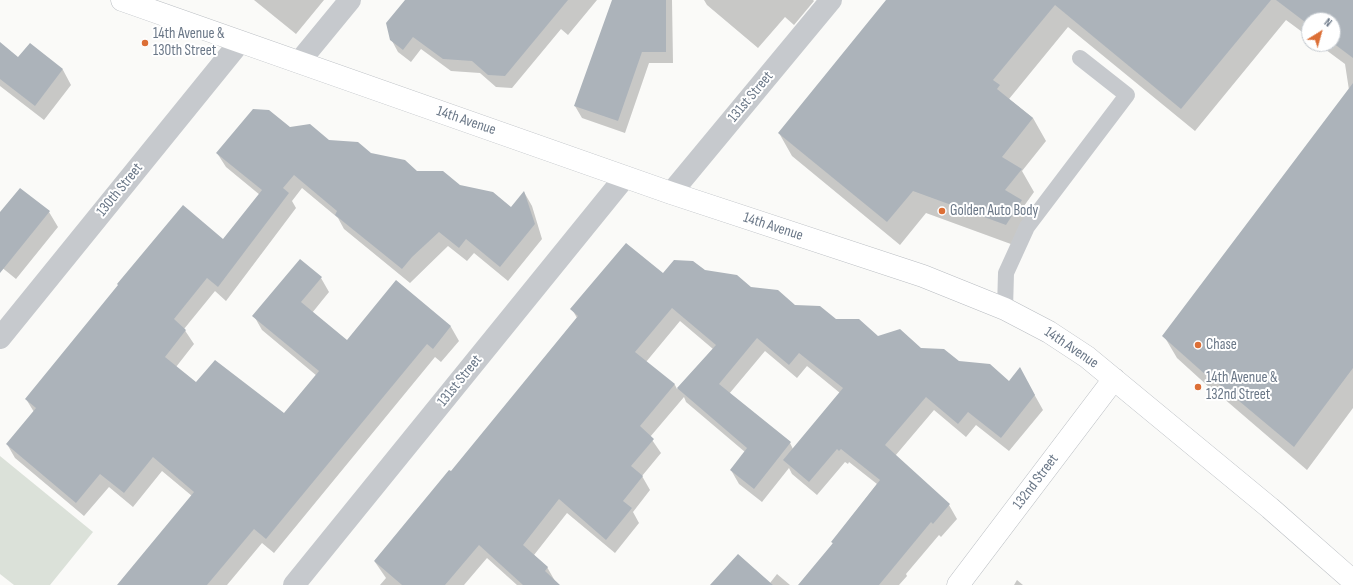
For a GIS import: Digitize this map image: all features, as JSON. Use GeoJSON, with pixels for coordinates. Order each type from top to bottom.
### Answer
{"type":"FeatureCollection","features":[{"type":"Feature","properties":{"kind":"street","name":"14th Avenue"},"geometry":{"type":"LineString","coordinates":[[122,0],[670,193],[923,276],[1005,309],[1049,332],[1087,357],[1270,508],[1353,581]]}},
{"type":"Feature","properties":{"kind":"street"},"geometry":{"type":"LineString","coordinates":[[299,62],[350,0]]}},
{"type":"Feature","properties":{"kind":"street","name":"131st Street"},"geometry":{"type":"LineString","coordinates":[[670,193],[831,0]]}},
{"type":"Feature","properties":{"kind":"street","name":"130th Street"},"geometry":{"type":"LineString","coordinates":[[0,338],[240,42]]}},
{"type":"Feature","properties":{"kind":"street","name":"131st Street"},"geometry":{"type":"LineString","coordinates":[[294,585],[625,177]]}},
{"type":"Feature","properties":{"kind":"street","name":"132nd Street"},"geometry":{"type":"LineString","coordinates":[[958,585],[1114,379]]}},
{"type":"Feature","properties":{"kind":"lane"},"geometry":{"type":"LineString","coordinates":[[1005,309],[1006,273],[1027,227],[1127,95],[1080,58]]}},
{"type":"Feature","properties":{"kind":"shaded area"},"geometry":{"type":"Polygon","coordinates":[[[0,456],[93,532],[50,585],[14,585],[0,574],[0,456]]]}},
{"type":"Feature","properties":{"kind":"building"},"geometry":{"type":"Polygon","coordinates":[[[405,0],[568,0],[505,76],[488,75],[472,61],[443,59],[413,37],[403,50],[390,40],[386,23],[405,0]]]}},
{"type":"Feature","properties":{"kind":"building"},"geometry":{"type":"Polygon","coordinates":[[[612,0],[666,0],[666,52],[642,52],[618,121],[574,106],[612,0]]]}},
{"type":"Feature","properties":{"kind":"building"},"geometry":{"type":"Polygon","coordinates":[[[886,0],[1271,0],[1181,109],[1055,5],[993,80],[1000,85],[997,89],[1033,118],[1002,157],[1022,169],[1005,190],[1022,200],[1006,225],[913,191],[887,222],[778,133],[886,0]]]}},
{"type":"Feature","properties":{"kind":"building"},"geometry":{"type":"Polygon","coordinates":[[[1276,0],[1353,0],[1353,58],[1341,49],[1341,12],[1301,12],[1301,19],[1276,0]]]}},
{"type":"Feature","properties":{"kind":"building"},"geometry":{"type":"Polygon","coordinates":[[[0,42],[18,57],[30,43],[63,69],[35,106],[0,79],[0,42]]]}},
{"type":"Feature","properties":{"kind":"building"},"geometry":{"type":"Polygon","coordinates":[[[1353,83],[1353,368],[1294,447],[1208,375],[1207,376],[1162,336],[1353,83]]]}},
{"type":"Feature","properties":{"kind":"building"},"geometry":{"type":"Polygon","coordinates":[[[253,109],[269,110],[290,127],[310,124],[329,140],[358,142],[371,153],[405,160],[417,171],[443,171],[460,185],[493,192],[511,207],[524,191],[535,224],[500,267],[466,239],[459,248],[439,232],[412,257],[402,269],[335,215],[337,211],[294,175],[283,188],[289,193],[218,287],[207,278],[174,319],[186,330],[165,357],[196,382],[215,360],[284,413],[319,371],[252,316],[300,259],[322,277],[301,302],[347,340],[396,280],[451,326],[433,349],[427,344],[266,539],[254,529],[207,585],[117,585],[194,492],[153,457],[124,493],[100,474],[76,503],[6,444],[36,408],[25,399],[118,285],[117,284],[183,205],[223,239],[262,190],[216,153],[253,109]]]}},
{"type":"Feature","properties":{"kind":"building"},"geometry":{"type":"Polygon","coordinates":[[[20,188],[50,211],[0,273],[0,212],[20,188]]]}},
{"type":"Feature","properties":{"kind":"building"},"geometry":{"type":"Polygon","coordinates":[[[626,243],[663,273],[674,260],[693,261],[705,270],[737,275],[751,287],[778,290],[795,305],[820,306],[836,319],[859,319],[878,336],[900,329],[921,348],[944,349],[959,361],[990,364],[1009,381],[1020,367],[1035,395],[1001,438],[968,412],[958,424],[926,397],[885,445],[950,504],[933,524],[931,522],[879,585],[798,585],[833,543],[831,542],[880,480],[841,449],[839,451],[837,449],[809,482],[783,460],[843,388],[799,353],[789,365],[757,338],[719,384],[791,442],[754,489],[730,470],[747,448],[677,388],[716,345],[672,308],[635,352],[675,384],[640,426],[654,439],[631,466],[643,476],[623,501],[632,508],[606,540],[559,499],[523,545],[548,567],[545,571],[560,585],[523,585],[479,545],[445,585],[402,585],[374,561],[449,470],[451,471],[578,316],[570,309],[626,243]]]}},
{"type":"Feature","properties":{"kind":"building"},"geometry":{"type":"Polygon","coordinates":[[[738,554],[773,585],[710,585],[738,554]]]}},
{"type":"Feature","properties":{"kind":"place","name":"14th Avenue & 130th Street"},"geometry":{"type":"Point","coordinates":[145,43]}},
{"type":"Feature","properties":{"kind":"place","name":"Golden Auto Body"},"geometry":{"type":"Point","coordinates":[942,211]}},
{"type":"Feature","properties":{"kind":"place","name":"Chase"},"geometry":{"type":"Point","coordinates":[1198,345]}},
{"type":"Feature","properties":{"kind":"place","name":"14th Avenue & 132nd Street"},"geometry":{"type":"Point","coordinates":[1198,387]}}]}
